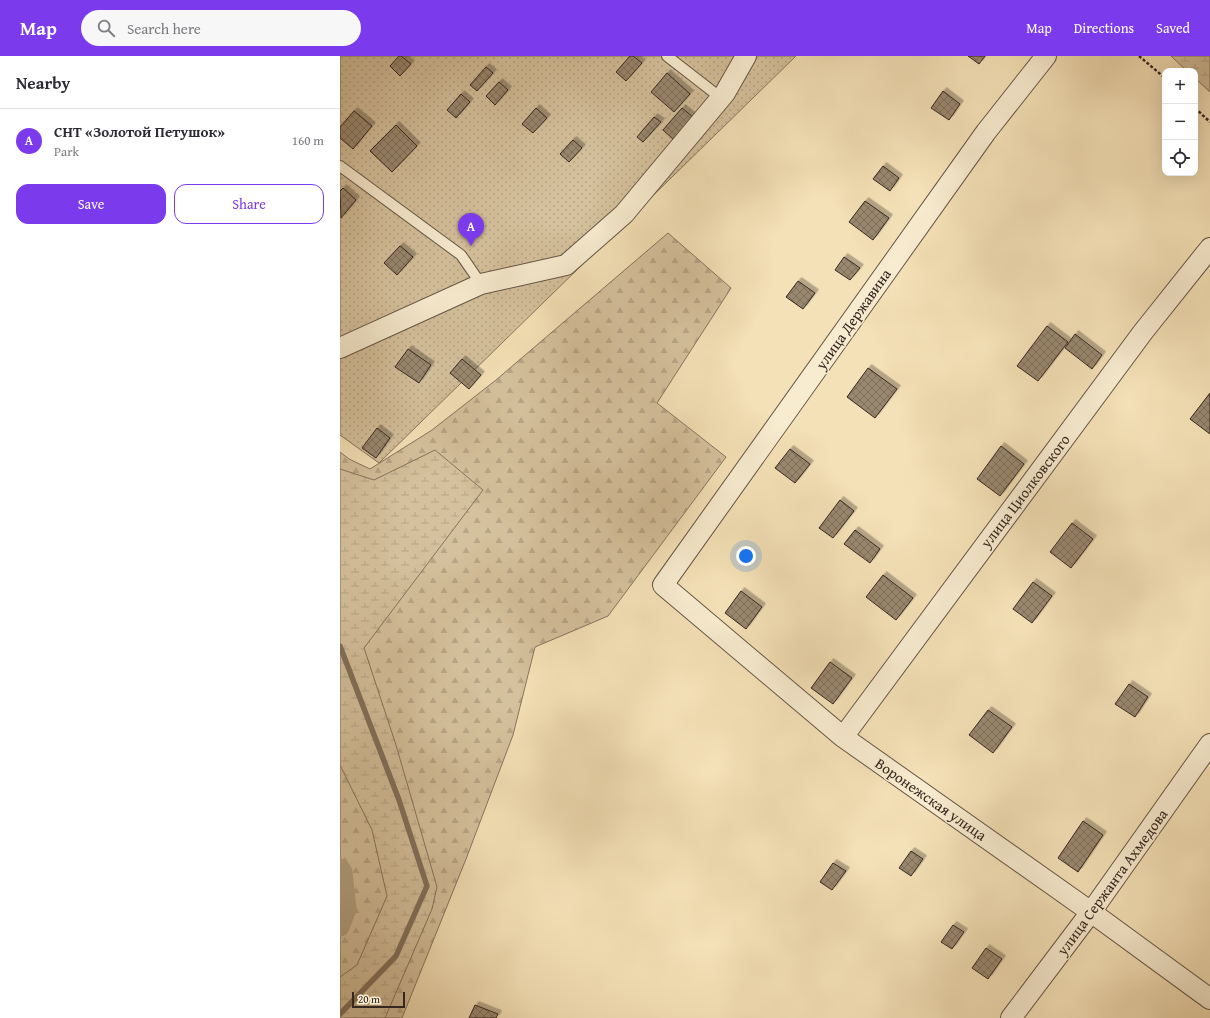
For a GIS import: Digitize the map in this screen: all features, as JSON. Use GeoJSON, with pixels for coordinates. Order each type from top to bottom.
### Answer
{"type":"FeatureCollection","features":[{"type":"Feature","properties":{"kind":"street"},"geometry":{"type":"LineString","coordinates":[[340,348],[481,284],[566,265],[624,214],[721,98],[746,56]]}},
{"type":"Feature","properties":{"kind":"street","name":"улица Державина"},"geometry":{"type":"LineString","coordinates":[[663,585],[986,132],[1046,56]]}},
{"type":"Feature","properties":{"kind":"street","name":"улица Циолковского"},"geometry":{"type":"LineString","coordinates":[[843,737],[1144,332],[1210,248]]}},
{"type":"Feature","properties":{"kind":"street","name":"Воронежская улица"},"geometry":{"type":"LineString","coordinates":[[663,585],[843,737],[1091,912],[1210,999]]}},
{"type":"Feature","properties":{"kind":"street","name":"улица Сержанта Ахмедова"},"geometry":{"type":"LineString","coordinates":[[1011,1018],[1091,912],[1210,744]]}},
{"type":"Feature","properties":{"kind":"lane"},"geometry":{"type":"LineString","coordinates":[[667,56],[721,98]]}},
{"type":"Feature","properties":{"kind":"lane"},"geometry":{"type":"LineString","coordinates":[[340,166],[462,255],[481,284]]}},
{"type":"Feature","properties":{"kind":"path"},"geometry":{"type":"LineString","coordinates":[[1139,56],[1162,75]]}},
{"type":"Feature","properties":{"kind":"path"},"geometry":{"type":"LineString","coordinates":[[1198,111],[1210,122]]}},
{"type":"Feature","properties":{"kind":"green space"},"geometry":{"type":"Polygon","coordinates":[[[340,56],[796,56],[379,463],[340,435],[340,56]]]}},
{"type":"Feature","properties":{"kind":"green space"},"geometry":{"type":"Polygon","coordinates":[[[1171,56],[1210,56],[1210,92],[1198,81],[1198,68],[1184,68],[1171,56]]]}},
{"type":"Feature","properties":{"kind":"green space"},"geometry":{"type":"Polygon","coordinates":[[[668,233],[731,288],[657,403],[726,457],[608,616],[535,647],[513,735],[466,859],[402,1018],[340,1018],[340,452],[349,459],[370,469],[432,430],[496,380],[668,233]]]}},
{"type":"Feature","properties":{"kind":"green space"},"geometry":{"type":"Polygon","coordinates":[[[435,450],[483,490],[364,648],[396,745],[437,887],[432,909],[385,1018],[340,1018],[340,977],[357,965],[387,896],[372,830],[340,765],[340,469],[374,480],[435,450]]]}},
{"type":"Feature","properties":{"kind":"building"},"geometry":{"type":"Polygon","coordinates":[[[399,56],[411,64],[400,76],[390,66],[399,56]]]}},
{"type":"Feature","properties":{"kind":"building"},"geometry":{"type":"Polygon","coordinates":[[[630,56],[633,56],[642,63],[626,81],[616,72],[630,56]]]}},
{"type":"Feature","properties":{"kind":"building"},"geometry":{"type":"Polygon","coordinates":[[[968,56],[985,56],[979,64],[968,56]]]}},
{"type":"Feature","properties":{"kind":"building"},"geometry":{"type":"Polygon","coordinates":[[[486,67],[493,73],[477,91],[470,85],[486,67]]]}},
{"type":"Feature","properties":{"kind":"building"},"geometry":{"type":"Polygon","coordinates":[[[667,73],[690,94],[674,112],[651,92],[667,73]]]}},
{"type":"Feature","properties":{"kind":"building"},"geometry":{"type":"Polygon","coordinates":[[[499,82],[508,90],[495,105],[486,96],[499,82]]]}},
{"type":"Feature","properties":{"kind":"building"},"geometry":{"type":"Polygon","coordinates":[[[943,91],[960,104],[949,120],[931,108],[943,91]]]}},
{"type":"Feature","properties":{"kind":"building"},"geometry":{"type":"Polygon","coordinates":[[[461,94],[470,102],[456,118],[447,110],[461,94]]]}},
{"type":"Feature","properties":{"kind":"building"},"geometry":{"type":"Polygon","coordinates":[[[536,108],[547,118],[533,133],[522,124],[536,108]]]}},
{"type":"Feature","properties":{"kind":"building"},"geometry":{"type":"Polygon","coordinates":[[[682,108],[693,117],[673,139],[663,130],[682,108]]]}},
{"type":"Feature","properties":{"kind":"building"},"geometry":{"type":"Polygon","coordinates":[[[354,111],[372,126],[353,149],[340,138],[340,127],[354,111]]]}},
{"type":"Feature","properties":{"kind":"building"},"geometry":{"type":"Polygon","coordinates":[[[654,117],[661,122],[643,142],[637,137],[654,117]]]}},
{"type":"Feature","properties":{"kind":"building"},"geometry":{"type":"Polygon","coordinates":[[[396,125],[417,146],[392,172],[370,151],[396,125]]]}},
{"type":"Feature","properties":{"kind":"building"},"geometry":{"type":"Polygon","coordinates":[[[573,140],[582,148],[569,162],[560,154],[573,140]]]}},
{"type":"Feature","properties":{"kind":"building"},"geometry":{"type":"Polygon","coordinates":[[[883,166],[899,178],[890,191],[873,179],[883,166]]]}},
{"type":"Feature","properties":{"kind":"building"},"geometry":{"type":"Polygon","coordinates":[[[343,188],[356,200],[341,218],[340,191],[343,188]]]}},
{"type":"Feature","properties":{"kind":"building"},"geometry":{"type":"Polygon","coordinates":[[[865,201],[889,218],[873,240],[849,222],[865,201]]]}},
{"type":"Feature","properties":{"kind":"building"},"geometry":{"type":"Polygon","coordinates":[[[400,246],[413,257],[397,275],[384,263],[400,246]]]}},
{"type":"Feature","properties":{"kind":"building"},"geometry":{"type":"Polygon","coordinates":[[[844,257],[860,268],[850,280],[835,270],[844,257]]]}},
{"type":"Feature","properties":{"kind":"building"},"geometry":{"type":"Polygon","coordinates":[[[798,281],[815,293],[803,309],[786,297],[798,281]]]}},
{"type":"Feature","properties":{"kind":"building"},"geometry":{"type":"Polygon","coordinates":[[[1047,326],[1068,342],[1038,381],[1017,366],[1047,326]]]}},
{"type":"Feature","properties":{"kind":"building"},"geometry":{"type":"Polygon","coordinates":[[[1075,334],[1102,355],[1092,369],[1065,348],[1075,334]]]}},
{"type":"Feature","properties":{"kind":"building"},"geometry":{"type":"Polygon","coordinates":[[[408,349],[431,365],[419,383],[395,367],[408,349]]]}},
{"type":"Feature","properties":{"kind":"building"},"geometry":{"type":"Polygon","coordinates":[[[462,359],[481,375],[469,389],[450,373],[462,359]]]}},
{"type":"Feature","properties":{"kind":"building"},"geometry":{"type":"Polygon","coordinates":[[[868,368],[897,389],[875,418],[847,397],[868,368]]]}},
{"type":"Feature","properties":{"kind":"building"},"geometry":{"type":"Polygon","coordinates":[[[1210,393],[1210,434],[1190,419],[1210,393]]]}},
{"type":"Feature","properties":{"kind":"building"},"geometry":{"type":"Polygon","coordinates":[[[377,428],[390,438],[376,458],[362,448],[377,428]]]}},
{"type":"Feature","properties":{"kind":"building"},"geometry":{"type":"Polygon","coordinates":[[[1001,446],[1024,464],[1000,496],[977,479],[1001,446]]]}},
{"type":"Feature","properties":{"kind":"building"},"geometry":{"type":"Polygon","coordinates":[[[790,449],[810,464],[795,483],[775,468],[790,449]]]}},
{"type":"Feature","properties":{"kind":"building"},"geometry":{"type":"Polygon","coordinates":[[[840,500],[854,511],[833,538],[819,528],[840,500]]]}},
{"type":"Feature","properties":{"kind":"building"},"geometry":{"type":"Polygon","coordinates":[[[1072,523],[1093,539],[1071,568],[1050,552],[1072,523]]]}},
{"type":"Feature","properties":{"kind":"building"},"geometry":{"type":"Polygon","coordinates":[[[855,530],[880,549],[870,563],[844,544],[855,530]]]}},
{"type":"Feature","properties":{"kind":"building"},"geometry":{"type":"Polygon","coordinates":[[[883,575],[913,598],[896,620],[866,597],[883,575]]]}},
{"type":"Feature","properties":{"kind":"building"},"geometry":{"type":"Polygon","coordinates":[[[1033,582],[1052,596],[1032,623],[1013,609],[1033,582]]]}},
{"type":"Feature","properties":{"kind":"building"},"geometry":{"type":"Polygon","coordinates":[[[741,591],[762,607],[746,629],[725,613],[741,591]]]}},
{"type":"Feature","properties":{"kind":"building"},"geometry":{"type":"Polygon","coordinates":[[[830,662],[852,678],[833,704],[811,688],[830,662]]]}},
{"type":"Feature","properties":{"kind":"building"},"geometry":{"type":"Polygon","coordinates":[[[1129,684],[1148,697],[1135,717],[1115,704],[1129,684]]]}},
{"type":"Feature","properties":{"kind":"building"},"geometry":{"type":"Polygon","coordinates":[[[988,710],[1012,727],[993,753],[969,735],[988,710]]]}},
{"type":"Feature","properties":{"kind":"building"},"geometry":{"type":"Polygon","coordinates":[[[1083,821],[1103,835],[1078,872],[1058,858],[1083,821]]]}},
{"type":"Feature","properties":{"kind":"building"},"geometry":{"type":"Polygon","coordinates":[[[911,851],[923,859],[911,876],[899,868],[911,851]]]}},
{"type":"Feature","properties":{"kind":"building"},"geometry":{"type":"Polygon","coordinates":[[[833,863],[846,871],[832,890],[820,882],[833,863]]]}},
{"type":"Feature","properties":{"kind":"building"},"geometry":{"type":"Polygon","coordinates":[[[953,925],[964,932],[952,949],[941,942],[953,925]]]}},
{"type":"Feature","properties":{"kind":"building"},"geometry":{"type":"Polygon","coordinates":[[[986,948],[1002,959],[988,979],[972,968],[986,948]]]}},
{"type":"Feature","properties":{"kind":"building"},"geometry":{"type":"Polygon","coordinates":[[[475,1005],[498,1014],[496,1018],[469,1018],[475,1005]]]}},
{"type":"Feature","properties":{"kind":"waterway"},"geometry":{"type":"LineString","coordinates":[[340,646],[399,800],[427,886],[396,956],[340,1014]]}},
{"type":"Feature","properties":{"kind":"waterway"},"geometry":{"type":"LineString","coordinates":[[340,868],[343,872],[347,909],[340,927]]}},
{"type":"Feature","properties":{"kind":"place","name":"СНТ «Золотой Петушок»"},"geometry":{"type":"Point","coordinates":[471,246]}}]}
